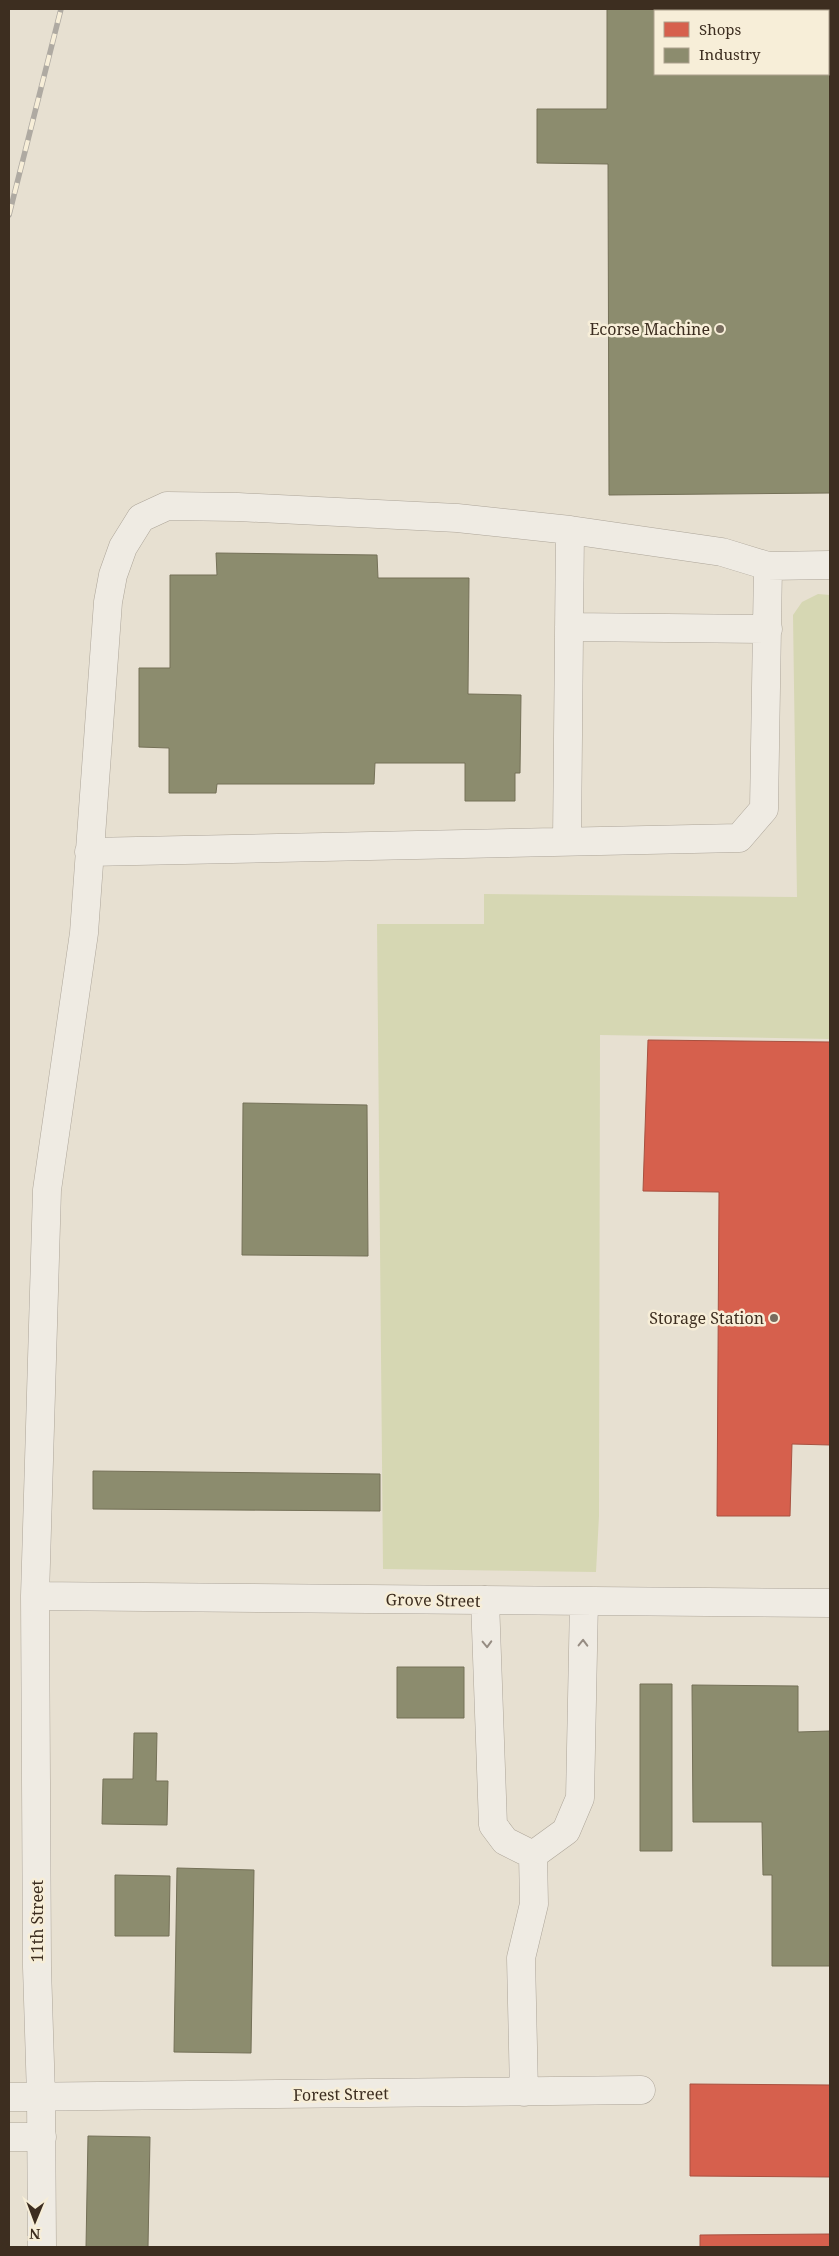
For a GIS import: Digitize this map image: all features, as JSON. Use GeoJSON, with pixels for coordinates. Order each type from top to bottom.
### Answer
{"type":"FeatureCollection","features":[{"type":"Feature","properties":{"kind":"street","name":"11th Street"},"geometry":{"type":"LineString","coordinates":[[42,2247],[42,2137],[37,1967],[35,1596],[47,1190],[84,933],[108,602],[113,575],[124,547],[141,518],[168,506],[238,507],[456,518],[570,530],[722,552],[768,566],[830,565]]}},
{"type":"Feature","properties":{"kind":"street"},"geometry":{"type":"LineString","coordinates":[[566,841],[570,530]]}},
{"type":"Feature","properties":{"kind":"street"},"geometry":{"type":"LineString","coordinates":[[89,852],[739,838],[764,809],[768,566]]}},
{"type":"Feature","properties":{"kind":"street"},"geometry":{"type":"LineString","coordinates":[[570,627],[768,629]]}},
{"type":"Feature","properties":{"kind":"street","name":"Grove Street"},"geometry":{"type":"LineString","coordinates":[[35,1596],[830,1603]]}},
{"type":"Feature","properties":{"kind":"street"},"geometry":{"type":"LineString","coordinates":[[485,1600],[493,1824],[505,1841],[533,1855]]}},
{"type":"Feature","properties":{"kind":"street"},"geometry":{"type":"LineString","coordinates":[[533,1855],[566,1831],[580,1798],[584,1601]]}},
{"type":"Feature","properties":{"kind":"street"},"geometry":{"type":"LineString","coordinates":[[524,2092],[521,1958],[534,1904],[533,1855]]}},
{"type":"Feature","properties":{"kind":"street","name":"Forest Street"},"geometry":{"type":"LineString","coordinates":[[9,2097],[641,2090]]}},
{"type":"Feature","properties":{"kind":"street"},"geometry":{"type":"LineString","coordinates":[[9,2137],[42,2137]]}},
{"type":"Feature","properties":{"kind":"green space"},"geometry":{"type":"Polygon","coordinates":[[[818,594],[830,595],[830,1039],[600,1035],[599,1516],[596,1572],[383,1569],[377,924],[484,924],[484,894],[797,897],[793,615],[802,602],[818,594]]]}},
{"type":"Feature","properties":{"kind":"building: Shops","name":"Storage Station"},"geometry":{"type":"Polygon","coordinates":[[[648,1040],[830,1042],[830,1445],[792,1444],[790,1516],[717,1516],[719,1192],[643,1191],[648,1040]]]}},
{"type":"Feature","properties":{"kind":"building: Shops"},"geometry":{"type":"Polygon","coordinates":[[[690,2084],[830,2085],[830,2177],[690,2176],[690,2084]]]}},
{"type":"Feature","properties":{"kind":"building: Shops"},"geometry":{"type":"Polygon","coordinates":[[[830,2234],[830,2247],[700,2247],[700,2235],[830,2234]]]}},
{"type":"Feature","properties":{"kind":"building: Industry","name":"Ecorse Machine"},"geometry":{"type":"Polygon","coordinates":[[[607,9],[830,9],[830,493],[609,495],[608,164],[537,163],[537,109],[607,109],[607,9]]]}},
{"type":"Feature","properties":{"kind":"building: Industry"},"geometry":{"type":"Polygon","coordinates":[[[216,553],[377,555],[378,578],[469,578],[468,694],[521,695],[520,773],[515,773],[515,801],[465,801],[465,763],[375,763],[374,784],[217,784],[216,793],[169,793],[169,748],[139,747],[139,668],[170,668],[170,575],[217,575],[216,553]]]}},
{"type":"Feature","properties":{"kind":"building: Industry"},"geometry":{"type":"Polygon","coordinates":[[[243,1103],[367,1105],[368,1256],[242,1255],[243,1103]]]}},
{"type":"Feature","properties":{"kind":"building: Industry"},"geometry":{"type":"Polygon","coordinates":[[[93,1471],[380,1474],[380,1511],[93,1509],[93,1471]]]}},
{"type":"Feature","properties":{"kind":"building: Industry"},"geometry":{"type":"Polygon","coordinates":[[[397,1667],[464,1667],[464,1718],[397,1718],[397,1667]]]}},
{"type":"Feature","properties":{"kind":"building: Industry"},"geometry":{"type":"Polygon","coordinates":[[[640,1684],[672,1684],[672,1851],[640,1851],[640,1684]]]}},
{"type":"Feature","properties":{"kind":"building: Industry"},"geometry":{"type":"Polygon","coordinates":[[[692,1685],[798,1686],[798,1732],[830,1731],[830,1966],[772,1966],[772,1875],[763,1875],[762,1822],[693,1822],[692,1685]]]}},
{"type":"Feature","properties":{"kind":"building: Industry"},"geometry":{"type":"Polygon","coordinates":[[[134,1733],[157,1733],[156,1781],[168,1781],[167,1825],[102,1824],[103,1779],[133,1779],[134,1733]]]}},
{"type":"Feature","properties":{"kind":"building: Industry"},"geometry":{"type":"Polygon","coordinates":[[[177,1868],[254,1870],[251,2053],[174,2052],[177,1868]]]}},
{"type":"Feature","properties":{"kind":"building: Industry"},"geometry":{"type":"Polygon","coordinates":[[[115,1875],[170,1876],[169,1936],[115,1936],[115,1875]]]}},
{"type":"Feature","properties":{"kind":"building: Industry"},"geometry":{"type":"Polygon","coordinates":[[[88,2136],[150,2137],[148,2247],[86,2247],[88,2136]]]}},
{"type":"Feature","properties":{"kind":"railway"},"geometry":{"type":"LineString","coordinates":[[9,215],[61,9]]}},
{"type":"Feature","properties":{"kind":"place","name":"Ecorse Machine"},"geometry":{"type":"Point","coordinates":[720,329]}},
{"type":"Feature","properties":{"kind":"place","name":"Storage Station"},"geometry":{"type":"Point","coordinates":[774,1318]}}]}
